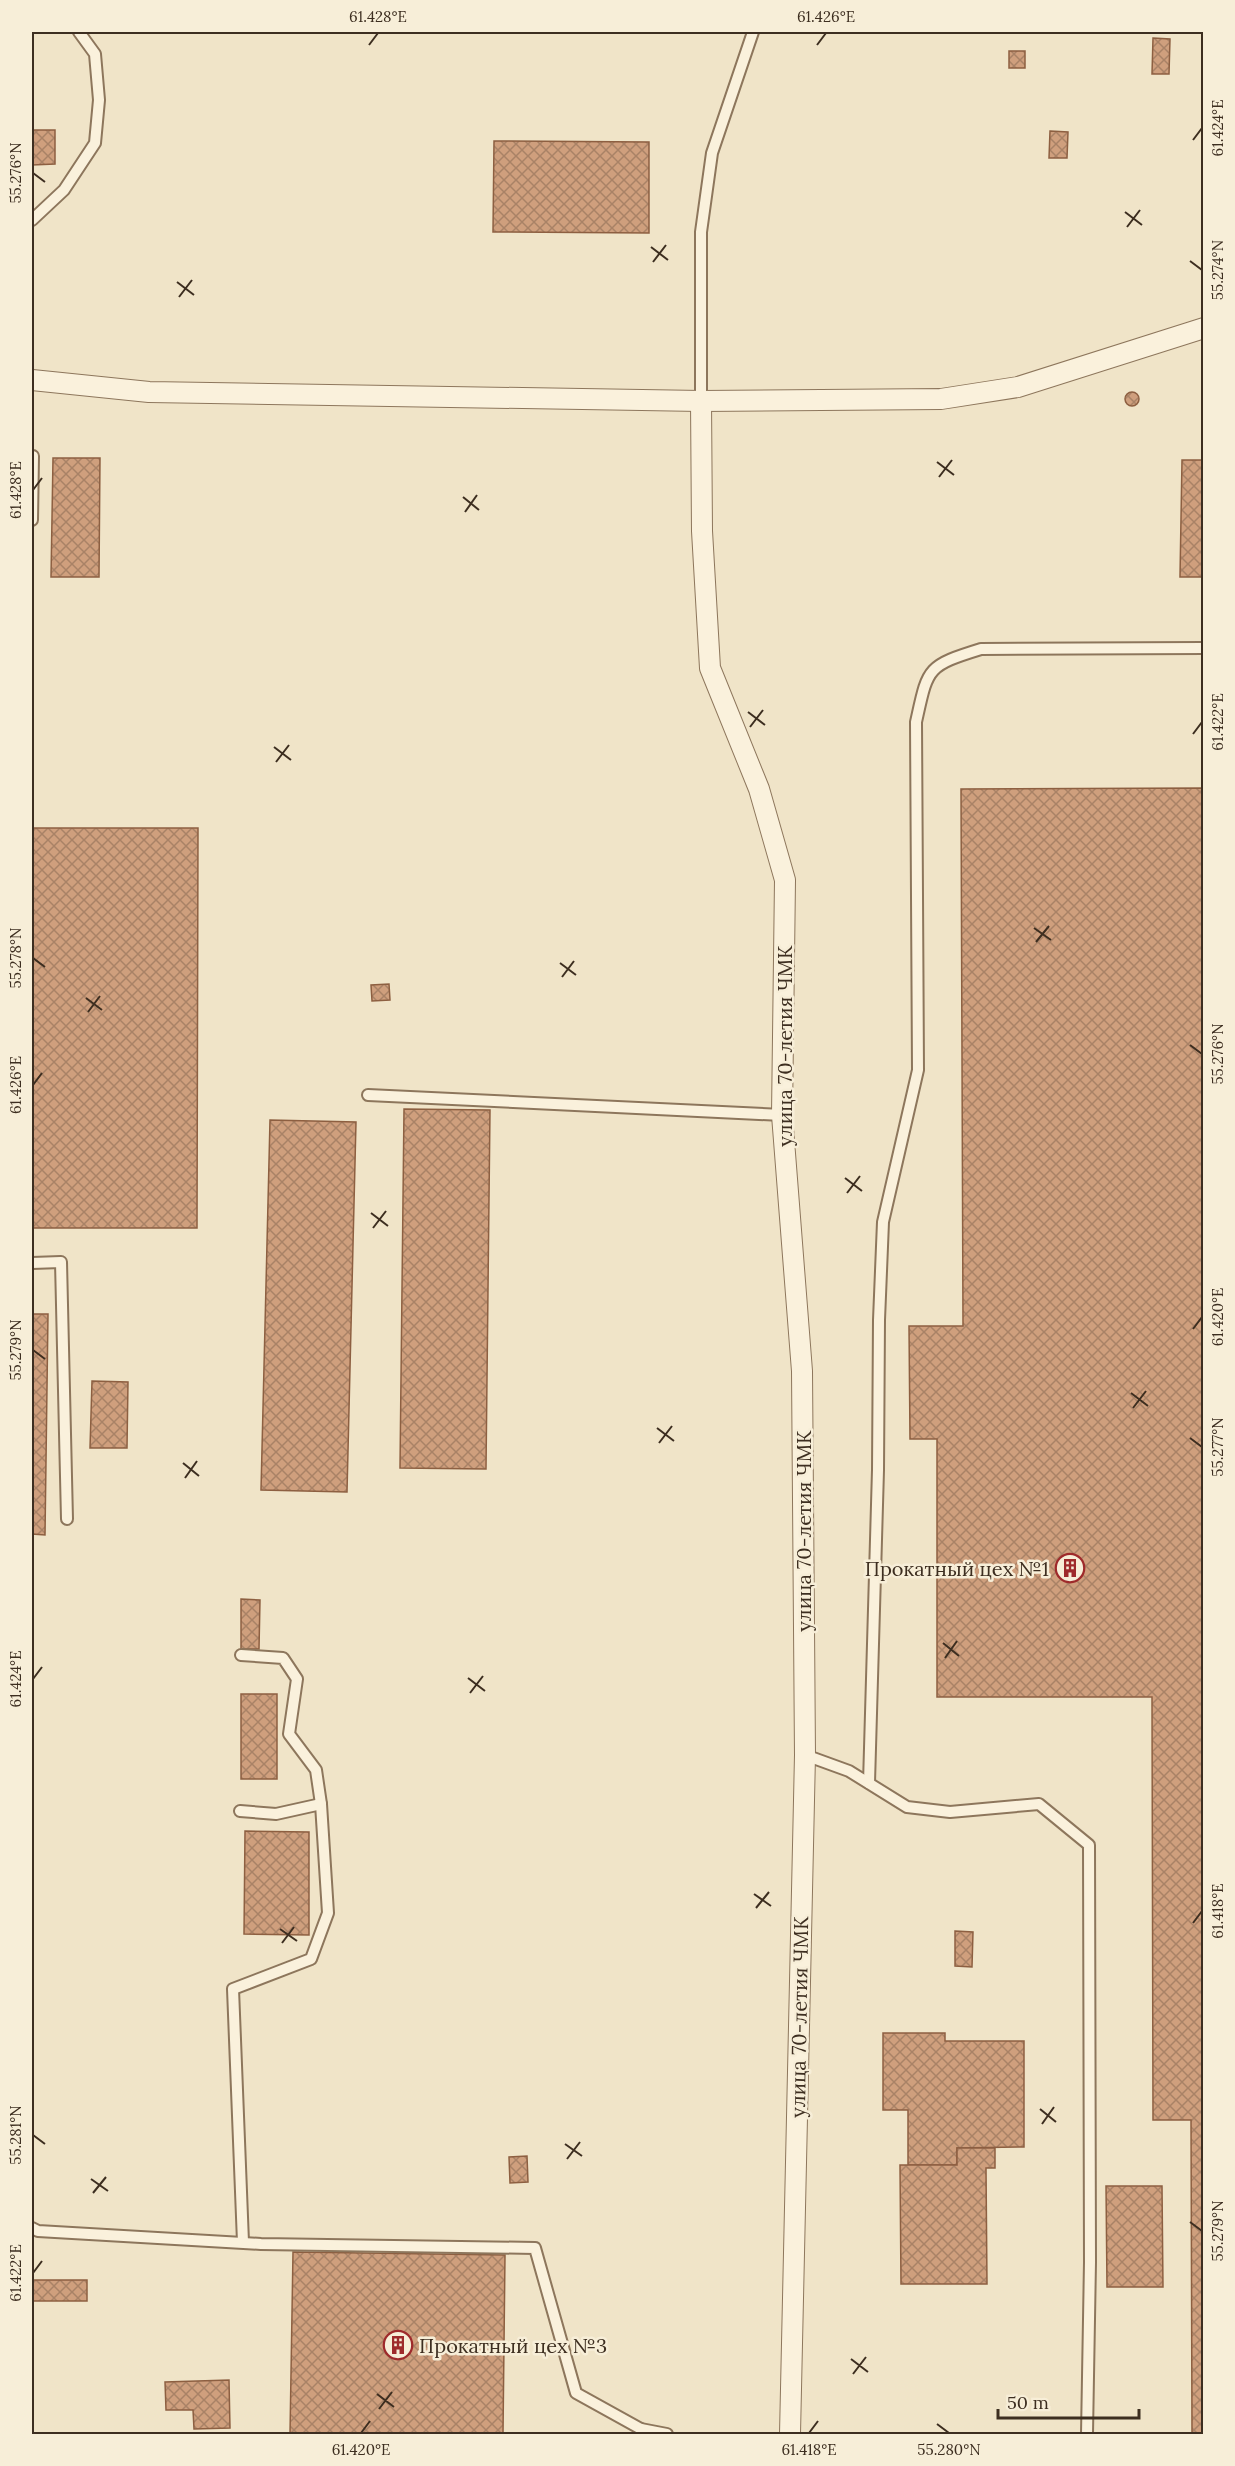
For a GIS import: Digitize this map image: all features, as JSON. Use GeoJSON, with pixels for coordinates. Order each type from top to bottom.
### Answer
{"type":"FeatureCollection","features":[{"type":"Feature","properties":{"kind":"street"},"geometry":{"type":"LineString","coordinates":[[32,380],[149,392],[701,402],[941,399],[1018,387],[1203,328]]}},
{"type":"Feature","properties":{"kind":"street","name":"улица 70-летия ЧМК"},"geometry":{"type":"LineString","coordinates":[[701,402],[707,642],[710,668],[759,789],[785,880],[782,1115],[802,1371],[805,1755],[790,2434]]}},
{"type":"Feature","properties":{"kind":"lane"},"geometry":{"type":"LineString","coordinates":[[32,220],[64,190],[95,143],[99,100],[96,54],[79,32]]}},
{"type":"Feature","properties":{"kind":"lane"},"geometry":{"type":"LineString","coordinates":[[701,402],[701,232],[712,153],[753,32]]}},
{"type":"Feature","properties":{"kind":"lane"},"geometry":{"type":"LineString","coordinates":[[32,520],[33,456]]}},
{"type":"Feature","properties":{"kind":"lane"},"geometry":{"type":"LineString","coordinates":[[869,1783],[883,1222],[918,1070],[916,722],[925,680],[933,668],[981,649],[1203,648]]}},
{"type":"Feature","properties":{"kind":"lane"},"geometry":{"type":"LineString","coordinates":[[368,1095],[782,1115]]}},
{"type":"Feature","properties":{"kind":"lane"},"geometry":{"type":"LineString","coordinates":[[32,1263],[61,1262],[67,1519]]}},
{"type":"Feature","properties":{"kind":"lane"},"geometry":{"type":"LineString","coordinates":[[241,1655],[284,1658],[297,1680],[289,1734],[315,1770],[321,1804],[328,1913],[311,1959],[233,1989],[243,2242]]}},
{"type":"Feature","properties":{"kind":"lane"},"geometry":{"type":"LineString","coordinates":[[805,1755],[849,1771],[907,1807],[950,1812],[1039,1804],[1089,1845],[1090,2262],[1087,2434]]}},
{"type":"Feature","properties":{"kind":"lane"},"geometry":{"type":"LineString","coordinates":[[240,1811],[276,1814],[321,1804]]}},
{"type":"Feature","properties":{"kind":"lane"},"geometry":{"type":"LineString","coordinates":[[32,2228],[38,2231],[243,2242],[535,2248],[576,2393],[641,2432],[667,2434]]}},
{"type":"Feature","properties":{"kind":"building"},"geometry":{"type":"Polygon","coordinates":[[[1153,38],[1170,39],[1169,74],[1152,74],[1153,38]]]}},
{"type":"Feature","properties":{"kind":"building"},"geometry":{"type":"Polygon","coordinates":[[[1009,51],[1025,51],[1025,68],[1009,68],[1009,51]]]}},
{"type":"Feature","properties":{"kind":"building"},"geometry":{"type":"Polygon","coordinates":[[[32,130],[55,130],[55,164],[32,165],[32,130]]]}},
{"type":"Feature","properties":{"kind":"building"},"geometry":{"type":"Polygon","coordinates":[[[1050,131],[1068,132],[1067,158],[1049,158],[1050,131]]]}},
{"type":"Feature","properties":{"kind":"building"},"geometry":{"type":"Polygon","coordinates":[[[494,141],[649,142],[649,233],[493,232],[494,141]]]}},
{"type":"Feature","properties":{"kind":"building"},"geometry":{"type":"Polygon","coordinates":[[[1132,392],[1137,394],[1139,399],[1137,404],[1132,406],[1127,404],[1125,399],[1127,394],[1132,392]]]}},
{"type":"Feature","properties":{"kind":"building"},"geometry":{"type":"Polygon","coordinates":[[[53,458],[100,458],[99,577],[51,577],[53,458]]]}},
{"type":"Feature","properties":{"kind":"building"},"geometry":{"type":"Polygon","coordinates":[[[1182,460],[1204,460],[1204,577],[1180,577],[1182,460]]]}},
{"type":"Feature","properties":{"kind":"building","name":"Прокатный цех №1"},"geometry":{"type":"Polygon","coordinates":[[[1204,788],[1204,2434],[1192,2434],[1191,2120],[1153,2120],[1152,1697],[937,1697],[937,1439],[910,1439],[909,1326],[963,1326],[961,789],[1204,788]]]}},
{"type":"Feature","properties":{"kind":"building"},"geometry":{"type":"Polygon","coordinates":[[[32,828],[198,828],[197,1228],[32,1228],[32,828]]]}},
{"type":"Feature","properties":{"kind":"building"},"geometry":{"type":"Polygon","coordinates":[[[389,984],[390,1000],[372,1001],[371,985],[389,984]]]}},
{"type":"Feature","properties":{"kind":"building"},"geometry":{"type":"Polygon","coordinates":[[[404,1109],[490,1110],[486,1469],[400,1468],[404,1109]]]}},
{"type":"Feature","properties":{"kind":"building"},"geometry":{"type":"Polygon","coordinates":[[[270,1120],[356,1122],[347,1492],[261,1490],[270,1120]]]}},
{"type":"Feature","properties":{"kind":"building"},"geometry":{"type":"Polygon","coordinates":[[[32,1314],[48,1314],[45,1535],[32,1534],[32,1314]]]}},
{"type":"Feature","properties":{"kind":"building"},"geometry":{"type":"Polygon","coordinates":[[[92,1381],[128,1382],[127,1448],[90,1448],[92,1381]]]}},
{"type":"Feature","properties":{"kind":"building"},"geometry":{"type":"Polygon","coordinates":[[[241,1599],[260,1600],[259,1649],[241,1649],[241,1599]]]}},
{"type":"Feature","properties":{"kind":"building"},"geometry":{"type":"Polygon","coordinates":[[[241,1694],[277,1694],[277,1779],[241,1779],[241,1694]]]}},
{"type":"Feature","properties":{"kind":"building"},"geometry":{"type":"Polygon","coordinates":[[[245,1831],[309,1832],[309,1935],[244,1934],[245,1831]]]}},
{"type":"Feature","properties":{"kind":"building"},"geometry":{"type":"Polygon","coordinates":[[[955,1931],[973,1932],[972,1967],[955,1966],[955,1931]]]}},
{"type":"Feature","properties":{"kind":"building"},"geometry":{"type":"Polygon","coordinates":[[[883,2033],[945,2033],[945,2041],[1024,2041],[1024,2147],[957,2148],[957,2165],[908,2165],[908,2110],[883,2110],[883,2033]]]}},
{"type":"Feature","properties":{"kind":"building"},"geometry":{"type":"Polygon","coordinates":[[[957,2148],[995,2148],[995,2168],[986,2168],[987,2284],[901,2284],[900,2165],[957,2165],[957,2148]]]}},
{"type":"Feature","properties":{"kind":"building"},"geometry":{"type":"Polygon","coordinates":[[[527,2156],[528,2182],[510,2183],[509,2157],[527,2156]]]}},
{"type":"Feature","properties":{"kind":"building"},"geometry":{"type":"Polygon","coordinates":[[[1106,2186],[1162,2186],[1163,2287],[1107,2287],[1106,2186]]]}},
{"type":"Feature","properties":{"kind":"building","name":"Прокатный цех №3"},"geometry":{"type":"Polygon","coordinates":[[[293,2252],[505,2255],[503,2434],[290,2434],[293,2252]]]}},
{"type":"Feature","properties":{"kind":"building"},"geometry":{"type":"Polygon","coordinates":[[[32,2280],[87,2280],[87,2301],[32,2301],[32,2280]]]}},
{"type":"Feature","properties":{"kind":"building"},"geometry":{"type":"Polygon","coordinates":[[[229,2380],[230,2428],[194,2429],[193,2410],[166,2410],[165,2382],[229,2380]]]}},
{"type":"Feature","properties":{"kind":"place","name":"Прокатный цех №1"},"geometry":{"type":"Point","coordinates":[1070,1568]}},
{"type":"Feature","properties":{"kind":"place","name":"Прокатный цех №3"},"geometry":{"type":"Point","coordinates":[398,2345]}}]}
